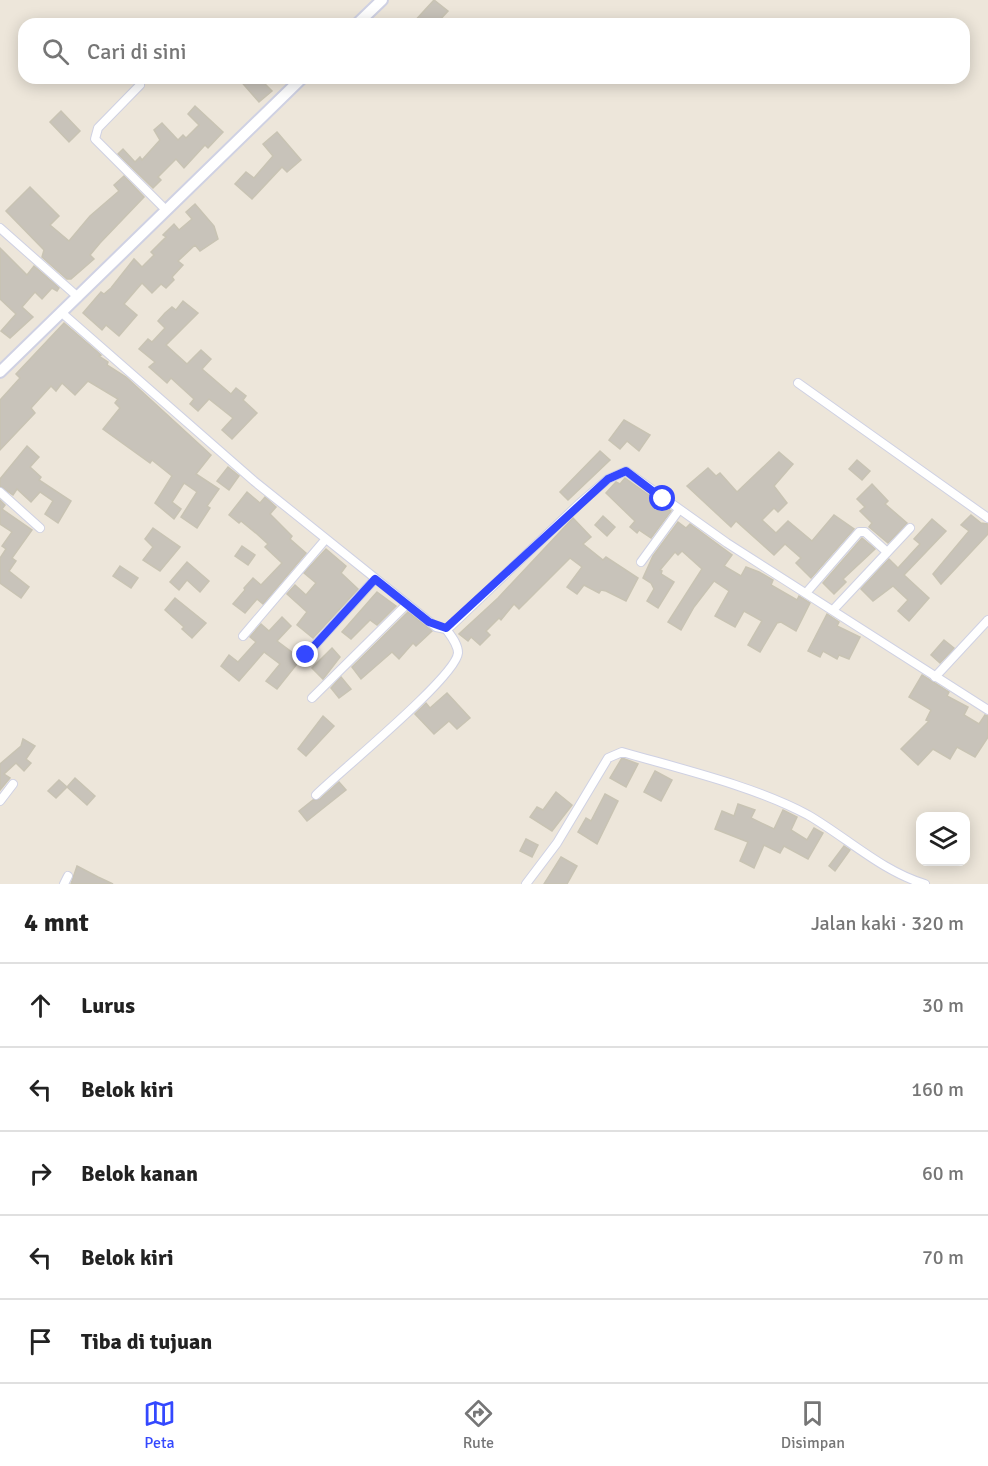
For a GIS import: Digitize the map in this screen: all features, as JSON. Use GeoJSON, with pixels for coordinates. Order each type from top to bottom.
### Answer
{"type":"FeatureCollection","features":[{"type":"Feature","properties":{"kind":"main road"},"geometry":{"type":"LineString","coordinates":[[363,18],[382,0]]}},
{"type":"Feature","properties":{"kind":"main road"},"geometry":{"type":"LineString","coordinates":[[0,372],[296,84]]}},
{"type":"Feature","properties":{"kind":"street"},"geometry":{"type":"LineString","coordinates":[[140,85],[98,128],[95,140],[166,210]]}},
{"type":"Feature","properties":{"kind":"street"},"geometry":{"type":"LineString","coordinates":[[0,228],[78,297]]}},
{"type":"Feature","properties":{"kind":"street"},"geometry":{"type":"LineString","coordinates":[[62,313],[326,540],[436,627],[446,628],[608,479],[626,471],[679,510],[988,710]]}},
{"type":"Feature","properties":{"kind":"street"},"geometry":{"type":"LineString","coordinates":[[798,383],[988,518]]}},
{"type":"Feature","properties":{"kind":"street"},"geometry":{"type":"LineString","coordinates":[[0,492],[40,528]]}},
{"type":"Feature","properties":{"kind":"street"},"geometry":{"type":"LineString","coordinates":[[641,562],[679,510]]}},
{"type":"Feature","properties":{"kind":"street"},"geometry":{"type":"LineString","coordinates":[[834,609],[910,528]]}},
{"type":"Feature","properties":{"kind":"street"},"geometry":{"type":"LineString","coordinates":[[806,593],[860,532],[866,532],[887,552]]}},
{"type":"Feature","properties":{"kind":"street"},"geometry":{"type":"LineString","coordinates":[[243,636],[326,540]]}},
{"type":"Feature","properties":{"kind":"street"},"geometry":{"type":"LineString","coordinates":[[306,655],[375,579]]}},
{"type":"Feature","properties":{"kind":"street"},"geometry":{"type":"LineString","coordinates":[[312,698],[406,604]]}},
{"type":"Feature","properties":{"kind":"street"},"geometry":{"type":"LineString","coordinates":[[935,677],[988,620]]}},
{"type":"Feature","properties":{"kind":"street"},"geometry":{"type":"LineString","coordinates":[[316,795],[413,709],[450,667],[458,655],[457,648],[446,628]]}},
{"type":"Feature","properties":{"kind":"street"},"geometry":{"type":"LineString","coordinates":[[526,884],[547,858],[608,758],[622,752],[775,800],[816,820],[902,875],[926,884]]}},
{"type":"Feature","properties":{"kind":"street"},"geometry":{"type":"LineString","coordinates":[[0,801],[13,784]]}},
{"type":"Feature","properties":{"kind":"street"},"geometry":{"type":"LineString","coordinates":[[64,884],[68,876]]}},
{"type":"Feature","properties":{"kind":"building"},"geometry":{"type":"Polygon","coordinates":[[[434,0],[448,11],[442,18],[418,18],[434,0]]]}},
{"type":"Feature","properties":{"kind":"building"},"geometry":{"type":"Polygon","coordinates":[[[243,84],[265,84],[272,91],[259,102],[243,84]]]}},
{"type":"Feature","properties":{"kind":"building"},"geometry":{"type":"Polygon","coordinates":[[[195,106],[223,132],[208,148],[205,145],[184,168],[176,159],[158,177],[161,180],[153,188],[118,154],[123,149],[135,162],[140,157],[142,160],[160,140],[154,130],[162,123],[178,140],[183,135],[186,138],[199,125],[188,114],[195,106]]]}},
{"type":"Feature","properties":{"kind":"building"},"geometry":{"type":"Polygon","coordinates":[[[61,111],[80,131],[69,142],[50,122],[61,111]]]}},
{"type":"Feature","properties":{"kind":"building"},"geometry":{"type":"Polygon","coordinates":[[[277,132],[301,160],[287,172],[282,167],[252,199],[235,184],[246,172],[254,178],[273,156],[263,144],[277,132]]]}},
{"type":"Feature","properties":{"kind":"building"},"geometry":{"type":"Polygon","coordinates":[[[124,176],[144,197],[90,255],[94,259],[71,279],[67,279],[42,257],[44,250],[6,211],[30,187],[59,216],[50,225],[69,241],[90,216],[119,191],[114,185],[124,176]]]}},
{"type":"Feature","properties":{"kind":"building"},"geometry":{"type":"Polygon","coordinates":[[[195,204],[214,226],[218,239],[200,251],[195,245],[178,261],[183,265],[166,288],[161,284],[152,293],[142,283],[124,304],[137,315],[119,336],[106,325],[102,330],[83,313],[101,292],[104,294],[111,288],[134,259],[142,267],[154,255],[151,252],[166,237],[163,235],[174,224],[179,230],[192,219],[186,212],[195,204]]]}},
{"type":"Feature","properties":{"kind":"building"},"geometry":{"type":"Polygon","coordinates":[[[0,248],[27,275],[34,266],[59,288],[57,291],[52,288],[42,299],[35,292],[22,307],[33,317],[10,338],[1,331],[16,314],[0,299],[0,248]]]}},
{"type":"Feature","properties":{"kind":"building"},"geometry":{"type":"Polygon","coordinates":[[[183,301],[198,313],[166,345],[187,364],[201,350],[211,359],[202,369],[231,394],[236,388],[246,396],[243,400],[257,413],[232,439],[222,430],[233,418],[209,399],[198,411],[190,404],[194,399],[171,378],[167,383],[149,367],[155,362],[139,349],[148,339],[152,342],[165,328],[158,321],[165,313],[172,307],[176,310],[183,301]]]}},
{"type":"Feature","properties":{"kind":"building"},"geometry":{"type":"Polygon","coordinates":[[[64,323],[101,355],[99,356],[108,362],[107,365],[126,377],[211,455],[196,474],[219,489],[207,506],[210,508],[197,528],[181,517],[197,492],[184,483],[172,502],[181,509],[174,519],[155,503],[172,476],[152,460],[150,463],[103,429],[120,408],[115,403],[118,399],[88,381],[75,395],[62,383],[56,391],[51,386],[31,408],[35,413],[0,450],[0,400],[20,378],[16,374],[64,323]]]}},
{"type":"Feature","properties":{"kind":"building"},"geometry":{"type":"Polygon","coordinates":[[[624,420],[650,435],[639,451],[627,441],[620,449],[609,440],[624,420]]]}},
{"type":"Feature","properties":{"kind":"building"},"geometry":{"type":"Polygon","coordinates":[[[27,446],[39,457],[30,467],[41,477],[39,480],[71,501],[58,523],[45,514],[53,501],[40,492],[31,502],[17,489],[13,495],[0,486],[0,479],[27,446]]]}},
{"type":"Feature","properties":{"kind":"building"},"geometry":{"type":"Polygon","coordinates":[[[600,451],[610,460],[568,500],[560,492],[600,451]]]}},
{"type":"Feature","properties":{"kind":"building"},"geometry":{"type":"Polygon","coordinates":[[[779,452],[793,464],[774,486],[787,503],[778,512],[774,508],[762,520],[776,533],[788,521],[812,541],[834,515],[854,529],[811,578],[796,563],[801,558],[785,544],[774,555],[736,521],[731,527],[687,486],[708,468],[716,476],[720,473],[737,492],[779,452]]]}},
{"type":"Feature","properties":{"kind":"building"},"geometry":{"type":"Polygon","coordinates":[[[857,460],[870,471],[862,480],[849,469],[857,460]]]}},
{"type":"Feature","properties":{"kind":"building"},"geometry":{"type":"Polygon","coordinates":[[[228,467],[239,476],[229,490],[217,481],[228,467]]]}},
{"type":"Feature","properties":{"kind":"building"},"geometry":{"type":"Polygon","coordinates":[[[625,478],[671,511],[651,538],[639,530],[637,533],[630,527],[635,521],[606,493],[616,482],[620,484],[625,478]]]}},
{"type":"Feature","properties":{"kind":"building"},"geometry":{"type":"Polygon","coordinates":[[[872,484],[888,501],[885,504],[907,523],[888,543],[869,527],[872,523],[860,511],[865,507],[857,499],[872,484]]]}},
{"type":"Feature","properties":{"kind":"building"},"geometry":{"type":"Polygon","coordinates":[[[247,492],[260,503],[265,497],[276,507],[270,514],[292,536],[290,539],[306,553],[263,604],[257,599],[245,613],[233,604],[245,590],[244,588],[253,578],[261,585],[282,563],[265,547],[268,544],[257,534],[229,515],[247,492]]]}},
{"type":"Feature","properties":{"kind":"building"},"geometry":{"type":"Polygon","coordinates":[[[0,500],[5,505],[2,509],[32,530],[12,558],[16,561],[9,571],[29,587],[21,598],[0,583],[0,558],[6,549],[2,546],[12,532],[0,524],[0,500]]]}},
{"type":"Feature","properties":{"kind":"building"},"geometry":{"type":"Polygon","coordinates":[[[971,515],[981,523],[988,524],[988,534],[941,584],[933,574],[969,531],[961,525],[971,515]]]}},
{"type":"Feature","properties":{"kind":"building"},"geometry":{"type":"Polygon","coordinates":[[[603,516],[615,527],[607,536],[595,525],[603,516]]]}},
{"type":"Feature","properties":{"kind":"building"},"geometry":{"type":"Polygon","coordinates":[[[573,518],[591,537],[583,544],[603,560],[606,557],[638,578],[626,601],[606,591],[601,590],[599,593],[584,585],[577,594],[567,587],[582,567],[570,558],[519,609],[514,604],[501,620],[499,618],[486,631],[490,635],[480,645],[471,637],[468,641],[459,634],[498,598],[573,518]]]}},
{"type":"Feature","properties":{"kind":"building"},"geometry":{"type":"Polygon","coordinates":[[[932,519],[946,531],[904,575],[929,598],[909,621],[898,611],[908,600],[893,586],[873,601],[861,589],[889,559],[898,568],[920,544],[914,539],[932,519]]]}},
{"type":"Feature","properties":{"kind":"building"},"geometry":{"type":"Polygon","coordinates":[[[678,522],[686,528],[690,524],[732,555],[724,566],[741,576],[746,567],[759,572],[773,580],[771,585],[797,600],[799,596],[810,603],[796,631],[781,622],[777,623],[760,652],[748,645],[762,621],[744,611],[735,627],[715,616],[729,591],[714,581],[694,607],[681,630],[668,622],[702,569],[682,551],[678,555],[675,552],[660,570],[661,574],[674,582],[658,608],[647,601],[654,589],[651,583],[643,578],[653,556],[678,522]]]}},
{"type":"Feature","properties":{"kind":"building"},"geometry":{"type":"Polygon","coordinates":[[[153,528],[180,547],[160,571],[143,560],[153,547],[145,539],[153,528]]]}},
{"type":"Feature","properties":{"kind":"building"},"geometry":{"type":"Polygon","coordinates":[[[862,538],[875,549],[843,579],[846,582],[834,594],[823,583],[862,538]]]}},
{"type":"Feature","properties":{"kind":"building"},"geometry":{"type":"Polygon","coordinates":[[[242,546],[255,555],[248,565],[235,556],[242,546]]]}},
{"type":"Feature","properties":{"kind":"building"},"geometry":{"type":"Polygon","coordinates":[[[326,549],[346,566],[341,573],[358,589],[313,638],[297,625],[307,612],[287,594],[295,585],[306,595],[316,583],[304,573],[326,549]]]}},
{"type":"Feature","properties":{"kind":"building"},"geometry":{"type":"Polygon","coordinates":[[[187,562],[209,581],[200,592],[187,580],[179,590],[170,582],[187,562]]]}},
{"type":"Feature","properties":{"kind":"building"},"geometry":{"type":"Polygon","coordinates":[[[120,566],[138,578],[131,588],[113,576],[120,566]]]}},
{"type":"Feature","properties":{"kind":"building"},"geometry":{"type":"Polygon","coordinates":[[[377,592],[396,606],[377,625],[370,620],[351,639],[342,632],[377,592]]]}},
{"type":"Feature","properties":{"kind":"building"},"geometry":{"type":"Polygon","coordinates":[[[175,598],[206,623],[192,638],[182,629],[184,627],[165,610],[175,598]]]}},
{"type":"Feature","properties":{"kind":"building"},"geometry":{"type":"Polygon","coordinates":[[[408,612],[432,631],[416,646],[413,643],[399,659],[392,652],[361,679],[352,667],[408,612]]]}},
{"type":"Feature","properties":{"kind":"building"},"geometry":{"type":"Polygon","coordinates":[[[827,614],[839,622],[837,626],[860,637],[849,659],[839,655],[837,659],[823,651],[820,657],[808,651],[827,614]]]}},
{"type":"Feature","properties":{"kind":"building"},"geometry":{"type":"Polygon","coordinates":[[[282,617],[291,626],[277,641],[301,659],[277,689],[266,681],[280,664],[264,652],[239,681],[221,666],[229,655],[238,662],[256,642],[250,637],[261,624],[269,631],[282,617]]]}},
{"type":"Feature","properties":{"kind":"building"},"geometry":{"type":"Polygon","coordinates":[[[944,640],[954,648],[940,663],[931,655],[944,640]]]}},
{"type":"Feature","properties":{"kind":"building"},"geometry":{"type":"Polygon","coordinates":[[[332,648],[340,657],[323,679],[312,668],[332,648]]]}},
{"type":"Feature","properties":{"kind":"building"},"geometry":{"type":"Polygon","coordinates":[[[922,675],[949,692],[947,696],[968,707],[964,715],[979,724],[985,715],[988,716],[988,737],[975,757],[957,747],[950,759],[933,749],[918,765],[901,749],[929,721],[926,720],[931,710],[909,697],[922,675]]]}},
{"type":"Feature","properties":{"kind":"building"},"geometry":{"type":"Polygon","coordinates":[[[341,677],[351,689],[339,698],[331,688],[341,677]]]}},
{"type":"Feature","properties":{"kind":"building"},"geometry":{"type":"Polygon","coordinates":[[[447,693],[470,718],[457,729],[449,721],[434,734],[415,714],[426,703],[430,708],[447,693]]]}},
{"type":"Feature","properties":{"kind":"building"},"geometry":{"type":"Polygon","coordinates":[[[323,716],[334,726],[306,756],[298,749],[323,716]]]}},
{"type":"Feature","properties":{"kind":"building"},"geometry":{"type":"Polygon","coordinates":[[[23,739],[35,746],[26,759],[31,763],[24,771],[16,763],[4,774],[10,778],[0,790],[0,764],[21,746],[23,739]]]}},
{"type":"Feature","properties":{"kind":"building"},"geometry":{"type":"Polygon","coordinates":[[[622,758],[638,764],[626,787],[610,778],[622,758]]]}},
{"type":"Feature","properties":{"kind":"building"},"geometry":{"type":"Polygon","coordinates":[[[655,771],[672,780],[661,801],[644,792],[655,771]]]}},
{"type":"Feature","properties":{"kind":"building"},"geometry":{"type":"Polygon","coordinates":[[[75,778],[95,796],[87,805],[67,787],[75,778]]]}},
{"type":"Feature","properties":{"kind":"building"},"geometry":{"type":"Polygon","coordinates":[[[59,780],[67,787],[56,798],[48,791],[59,780]]]}},
{"type":"Feature","properties":{"kind":"building"},"geometry":{"type":"Polygon","coordinates":[[[339,782],[346,790],[307,821],[299,811],[313,800],[320,799],[339,782]]]}},
{"type":"Feature","properties":{"kind":"building"},"geometry":{"type":"Polygon","coordinates":[[[556,792],[572,805],[552,831],[530,817],[537,807],[543,810],[556,792]]]}},
{"type":"Feature","properties":{"kind":"building"},"geometry":{"type":"Polygon","coordinates":[[[605,794],[618,801],[597,844],[578,832],[586,818],[591,821],[605,794]]]}},
{"type":"Feature","properties":{"kind":"building"},"geometry":{"type":"Polygon","coordinates":[[[738,804],[755,810],[751,818],[774,829],[783,810],[797,817],[791,830],[807,840],[814,828],[823,833],[808,859],[784,846],[780,853],[764,845],[754,868],[740,861],[748,842],[715,829],[722,811],[734,816],[738,804]]]}},
{"type":"Feature","properties":{"kind":"building"},"geometry":{"type":"Polygon","coordinates":[[[526,839],[538,845],[532,857],[520,851],[526,839]]]}},
{"type":"Feature","properties":{"kind":"building"},"geometry":{"type":"Polygon","coordinates":[[[844,846],[850,850],[835,871],[829,866],[844,846]]]}},
{"type":"Feature","properties":{"kind":"building"},"geometry":{"type":"Polygon","coordinates":[[[561,857],[577,866],[567,884],[544,884],[561,857]]]}},
{"type":"Feature","properties":{"kind":"building"},"geometry":{"type":"Polygon","coordinates":[[[77,866],[98,877],[113,884],[71,884],[77,866]]]}},
{"type":"Feature","properties":{"kind":"route"},"geometry":{"type":"LineString","coordinates":[[306,655],[375,579],[436,627],[446,628],[451,626],[608,479],[626,471],[663,499]]}}]}
